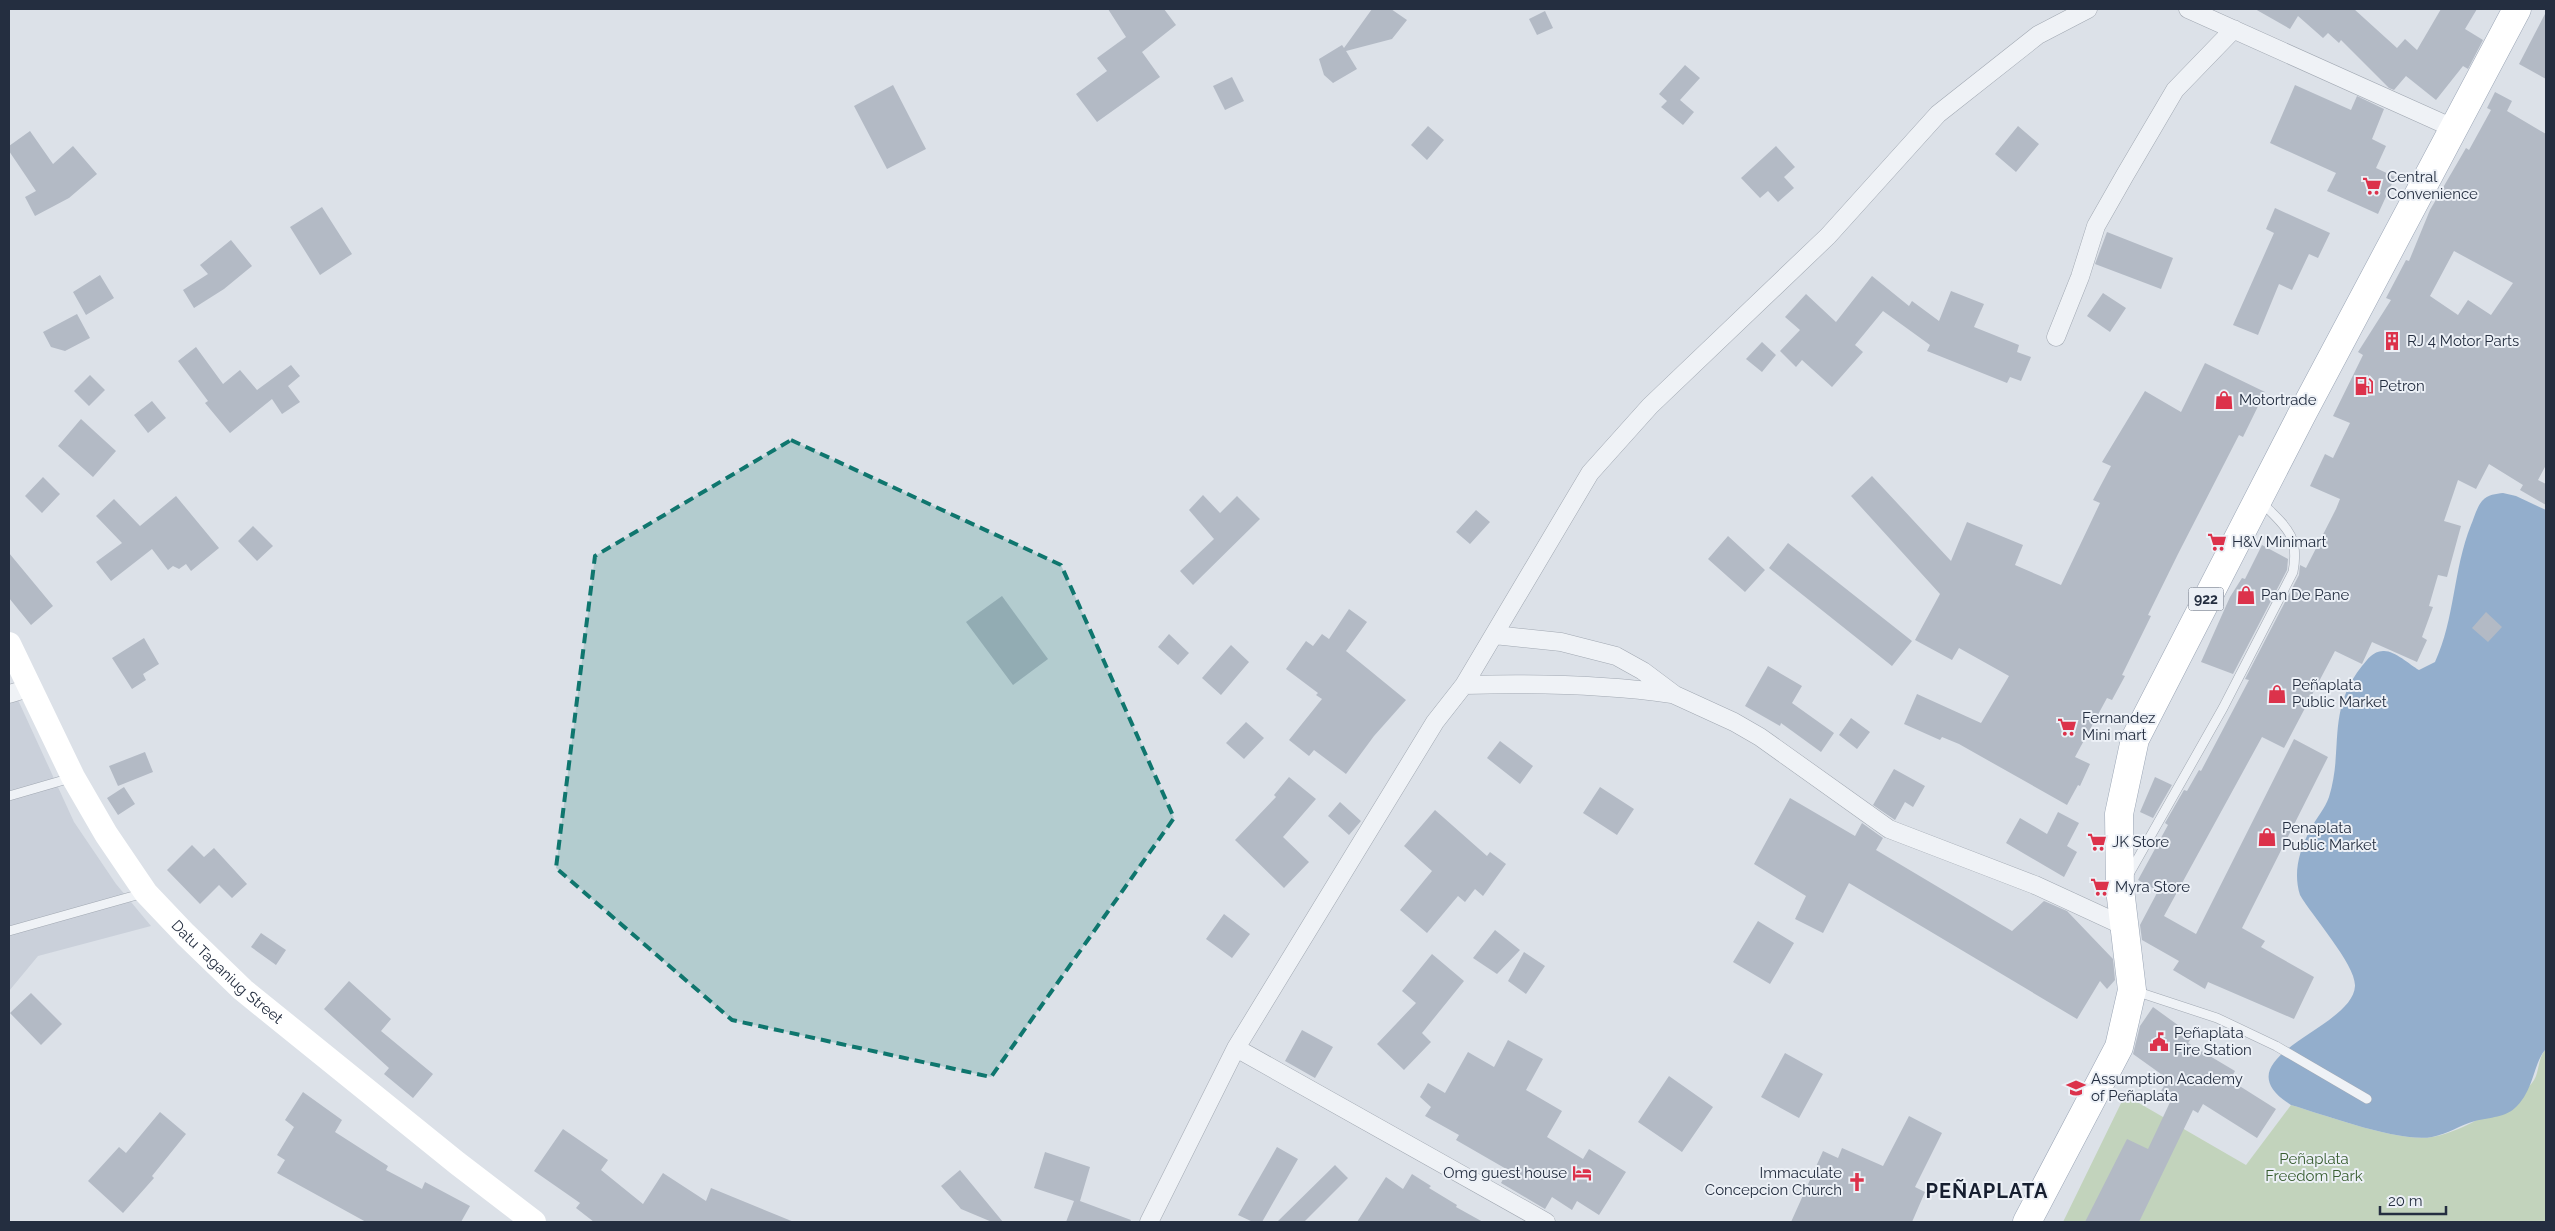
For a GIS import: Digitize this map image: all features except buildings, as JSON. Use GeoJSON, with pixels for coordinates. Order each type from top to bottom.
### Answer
{"type":"FeatureCollection","features":[{"type":"Feature","properties":{"kind":"main road","name":"922"},"geometry":{"type":"LineString","coordinates":[[2027,1222],[2119,1047],[2132,990],[2120,889],[2119,814],[2135,739],[2258,499],[2517,9]]}},
{"type":"Feature","properties":{"kind":"main road","name":"Datu Taganiug Street"},"geometry":{"type":"LineString","coordinates":[[9,644],[19,691],[106,834],[146,893],[243,990],[457,1163],[534,1222]]}},
{"type":"Feature","properties":{"kind":"street"},"geometry":{"type":"LineString","coordinates":[[1149,1222],[1236,1048],[1435,722],[1464,685],[1590,473],[1650,406],[1828,236],[1938,114],[2038,35],[2088,9]]}},
{"type":"Feature","properties":{"kind":"street"},"geometry":{"type":"LineString","coordinates":[[2188,9],[2453,128]]}},
{"type":"Feature","properties":{"kind":"street"},"geometry":{"type":"LineString","coordinates":[[2056,337],[2080,277],[2096,226],[2125,175],[2175,90],[2234,30]]}},
{"type":"Feature","properties":{"kind":"street"},"geometry":{"type":"LineString","coordinates":[[1494,635],[1560,642],[1616,656],[1643,671],[1675,695],[1734,722],[1760,737],[1889,829],[2034,884],[2124,926]]}},
{"type":"Feature","properties":{"kind":"street"},"geometry":{"type":"LineString","coordinates":[[1464,685],[1511,683],[1607,687],[1675,695]]}},
{"type":"Feature","properties":{"kind":"street"},"geometry":{"type":"LineString","coordinates":[[1236,1048],[1546,1222]]}},
{"type":"Feature","properties":{"kind":"lane"},"geometry":{"type":"LineString","coordinates":[[2120,889],[2223,708],[2293,572],[2296,554],[2291,532],[2258,499]]}},
{"type":"Feature","properties":{"kind":"lane"},"geometry":{"type":"LineString","coordinates":[[9,796],[73,777]]}},
{"type":"Feature","properties":{"kind":"lane"},"geometry":{"type":"LineString","coordinates":[[9,931],[146,893]]}},
{"type":"Feature","properties":{"kind":"lane"},"geometry":{"type":"LineString","coordinates":[[2132,990],[2217,1018],[2276,1046],[2300,1062],[2367,1099]]}},
{"type":"Feature","properties":{"kind":"highlighted area"},"geometry":{"type":"Polygon","coordinates":[[[791,440],[1061,565],[1174,818],[991,1077],[732,1020],[556,868],[595,556],[791,440]]]}},
{"type":"Feature","properties":{"kind":"shaded area"},"geometry":{"type":"Polygon","coordinates":[[[18,700],[74,822],[116,884],[151,926],[38,956],[9,991],[9,702],[18,700]]]}},
{"type":"Feature","properties":{"kind":"green space","name":"Peñaplata Freedom Park"},"geometry":{"type":"Polygon","coordinates":[[[2546,1049],[2546,1222],[2063,1222],[2125,1095],[2246,1165],[2291,1105],[2362,1127],[2401,1136],[2418,1138],[2449,1133],[2494,1110],[2532,1083],[2535,1079],[2541,1057],[2546,1049]]]}},
{"type":"Feature","properties":{"kind":"water"},"geometry":{"type":"Polygon","coordinates":[[[2503,493],[2516,496],[2546,510],[2546,1049],[2542,1054],[2523,1099],[2508,1113],[2470,1123],[2432,1137],[2401,1136],[2362,1127],[2291,1105],[2272,1088],[2269,1072],[2278,1058],[2294,1044],[2334,1016],[2349,1002],[2355,986],[2349,966],[2300,895],[2297,879],[2298,862],[2306,838],[2329,797],[2333,779],[2340,715],[2351,683],[2368,659],[2379,651],[2392,653],[2419,670],[2435,662],[2447,629],[2465,542],[2480,503],[2487,497],[2503,493]]]}},
{"type":"Feature","properties":{"kind":"place","name":"Central Convenience"},"geometry":{"type":"Point","coordinates":[2372,186]}},
{"type":"Feature","properties":{"kind":"place","name":"RJ 4 Motor Parts"},"geometry":{"type":"Point","coordinates":[2392,341]}},
{"type":"Feature","properties":{"kind":"place","name":"Petron"},"geometry":{"type":"Point","coordinates":[2364,386]}},
{"type":"Feature","properties":{"kind":"place","name":"Motortrade"},"geometry":{"type":"Point","coordinates":[2224,400]}},
{"type":"Feature","properties":{"kind":"place","name":"H&V Minimart"},"geometry":{"type":"Point","coordinates":[2217,542]}},
{"type":"Feature","properties":{"kind":"place","name":"Pan De Pane"},"geometry":{"type":"Point","coordinates":[2246,595]}},
{"type":"Feature","properties":{"kind":"place","name":"Peñaplata Public Market"},"geometry":{"type":"Point","coordinates":[2277,694]}},
{"type":"Feature","properties":{"kind":"place","name":"Fernandez Mini mart"},"geometry":{"type":"Point","coordinates":[2067,727]}},
{"type":"Feature","properties":{"kind":"place","name":"Penaplata Public Market"},"geometry":{"type":"Point","coordinates":[2267,837]}},
{"type":"Feature","properties":{"kind":"place","name":"JK Store"},"geometry":{"type":"Point","coordinates":[2097,842]}},
{"type":"Feature","properties":{"kind":"place","name":"Myra Store"},"geometry":{"type":"Point","coordinates":[2100,887]}},
{"type":"Feature","properties":{"kind":"place","name":"Peñaplata Fire Station"},"geometry":{"type":"Point","coordinates":[2159,1042]}},
{"type":"Feature","properties":{"kind":"place","name":"Assumption Academy of Peñaplata"},"geometry":{"type":"Point","coordinates":[2076,1088]}},
{"type":"Feature","properties":{"kind":"place","name":"Omg guest house"},"geometry":{"type":"Point","coordinates":[1582,1173]}},
{"type":"Feature","properties":{"kind":"place","name":"Immaculate Concepcion Church"},"geometry":{"type":"Point","coordinates":[1857,1182]}},
{"type":"Feature","properties":{"kind":"district","name":"PEÑAPLATA"},"geometry":{"type":"Point","coordinates":[1987,1191]}}]}
